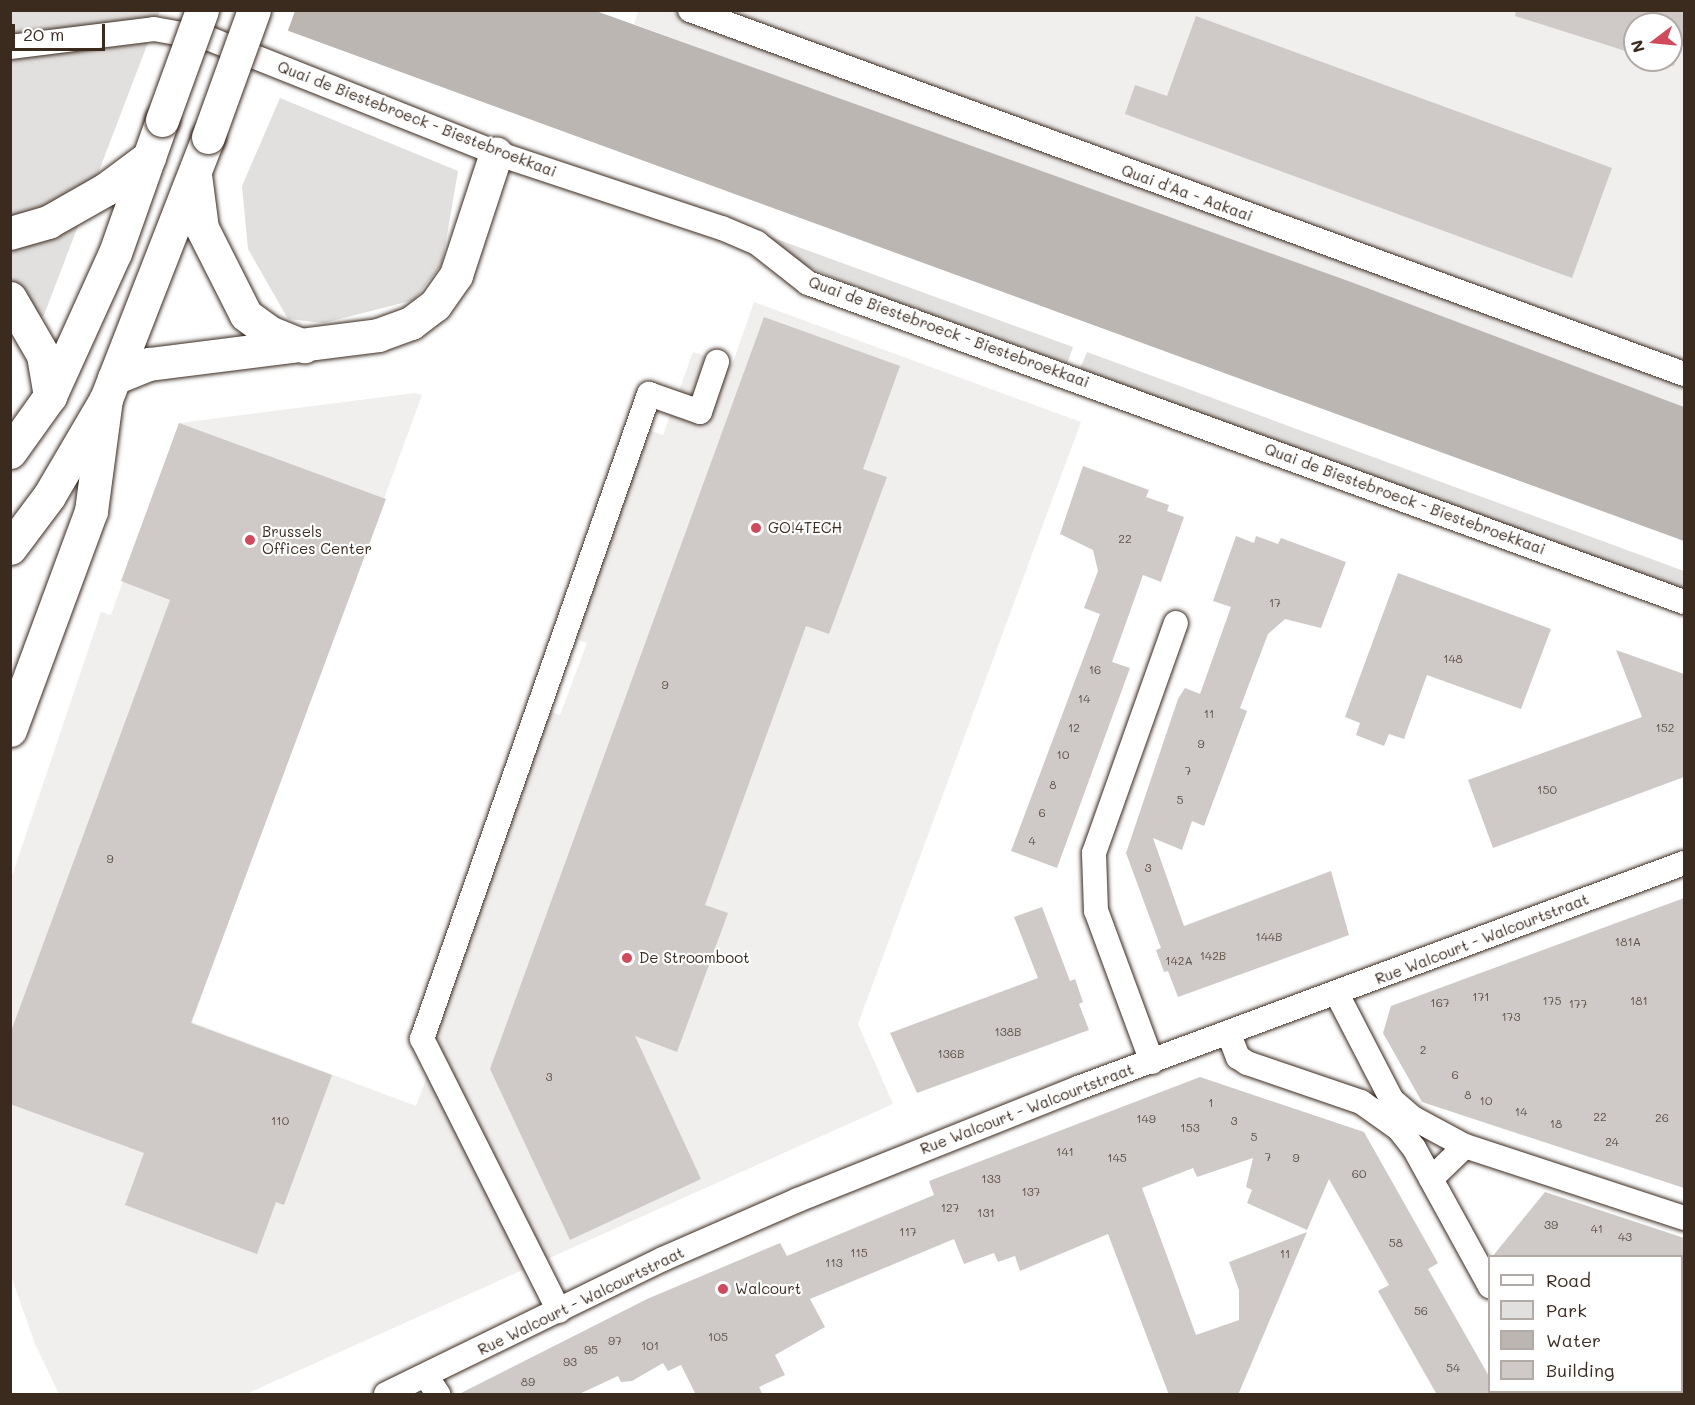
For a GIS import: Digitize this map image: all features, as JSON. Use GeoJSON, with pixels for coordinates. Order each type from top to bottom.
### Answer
{"type":"FeatureCollection","features":[{"type":"Feature","properties":{"kind":"main road"},"geometry":{"type":"LineString","coordinates":[[10,452],[50,396],[115,253],[202,10]]}},
{"type":"Feature","properties":{"kind":"main road"},"geometry":{"type":"LineString","coordinates":[[10,548],[49,496],[110,388],[195,172],[254,10]]}},
{"type":"Feature","properties":{"kind":"main road"},"geometry":{"type":"LineString","coordinates":[[10,730],[91,511],[110,388],[149,364],[378,335],[411,322],[435,305],[456,275],[496,153]]}},
{"type":"Feature","properties":{"kind":"main road"},"geometry":{"type":"LineString","coordinates":[[10,233],[48,222],[106,189],[149,157]]}},
{"type":"Feature","properties":{"kind":"main road"},"geometry":{"type":"LineString","coordinates":[[195,172],[202,228],[246,315],[269,332],[304,346]]}},
{"type":"Feature","properties":{"kind":"main road"},"geometry":{"type":"LineString","coordinates":[[10,298],[43,355],[50,396]]}},
{"type":"Feature","properties":{"kind":"street","name":"Quai d'Aa - Aakaai"},"geometry":{"type":"LineString","coordinates":[[690,10],[1684,374]]}},
{"type":"Feature","properties":{"kind":"street","name":"Quai de Biestebroeck - Biestebroekkaai"},"geometry":{"type":"LineString","coordinates":[[10,46],[154,29],[210,39],[496,153],[722,228],[757,243],[808,283],[1684,602]]}},
{"type":"Feature","properties":{"kind":"street"},"geometry":{"type":"LineString","coordinates":[[559,1311],[422,1039],[649,394],[700,412],[717,362]]}},
{"type":"Feature","properties":{"kind":"street"},"geometry":{"type":"LineString","coordinates":[[1152,1062],[1096,912],[1094,853],[1176,623]]}},
{"type":"Feature","properties":{"kind":"street","name":"Rue Walcourt - Walcourtstraat"},"geometry":{"type":"LineString","coordinates":[[386,1395],[432,1385],[559,1311],[798,1200],[1152,1062],[1684,863]]}},
{"type":"Feature","properties":{"kind":"street"},"geometry":{"type":"LineString","coordinates":[[1337,994],[1387,1107],[1414,1148],[1488,1282]]}},
{"type":"Feature","properties":{"kind":"street"},"geometry":{"type":"LineString","coordinates":[[1229,1034],[1238,1057],[1247,1064],[1361,1102],[1387,1107],[1465,1146],[1684,1218]]}},
{"type":"Feature","properties":{"kind":"street"},"geometry":{"type":"LineString","coordinates":[[1431,1179],[1465,1146]]}},
{"type":"Feature","properties":{"kind":"shaded area"},"geometry":{"type":"Polygon","coordinates":[[[639,10],[1684,11],[1684,407],[634,24],[639,10]]]}},
{"type":"Feature","properties":{"kind":"shaded area"},"geometry":{"type":"Polygon","coordinates":[[[754,302],[1081,422],[858,1024],[893,1104],[246,1394],[59,1394],[35,1344],[11,1276],[11,879],[101,612],[111,615],[179,423],[415,393],[422,395],[192,1022],[416,1106],[438,1047],[427,1042],[547,711],[560,715],[587,643],[574,638],[649,430],[663,435],[693,352],[732,365],[754,302]]]}},
{"type":"Feature","properties":{"kind":"green space"},"geometry":{"type":"Polygon","coordinates":[[[11,11],[160,11],[44,315],[28,331],[11,302],[11,11]]]}},
{"type":"Feature","properties":{"kind":"green space"},"geometry":{"type":"Polygon","coordinates":[[[280,98],[458,171],[442,264],[414,300],[324,323],[288,319],[248,249],[242,186],[280,98]]]}},
{"type":"Feature","properties":{"kind":"green space"},"geometry":{"type":"Polygon","coordinates":[[[757,232],[1073,347],[1067,364],[856,287],[804,265],[757,232]]]}},
{"type":"Feature","properties":{"kind":"green space"},"geometry":{"type":"Polygon","coordinates":[[[1087,352],[1684,571],[1684,591],[1080,369],[1087,352]]]}},
{"type":"Feature","properties":{"kind":"water"},"geometry":{"type":"Polygon","coordinates":[[[234,11],[596,11],[1351,282],[1684,407],[1684,541],[234,11]]]}},
{"type":"Feature","properties":{"kind":"pier"},"geometry":{"type":"Polygon","coordinates":[[[231,10],[295,11],[287,33],[231,10]]]}},
{"type":"Feature","properties":{"kind":"building"},"geometry":{"type":"Polygon","coordinates":[[[1516,10],[1684,10],[1684,33],[1683,36],[1683,12],[1623,12],[1623,50],[1515,16],[1516,10]]]}},
{"type":"Feature","properties":{"kind":"building"},"geometry":{"type":"Polygon","coordinates":[[[1196,16],[1612,168],[1572,278],[1125,114],[1135,85],[1167,96],[1196,16]]]}},
{"type":"Feature","properties":{"kind":"building"},"geometry":{"type":"Polygon","coordinates":[[[764,317],[900,366],[863,469],[887,477],[829,634],[806,626],[705,905],[728,913],[677,1052],[635,1036],[701,1179],[570,1240],[490,1069],[764,317]]]}},
{"type":"Feature","properties":{"kind":"building"},"geometry":{"type":"Polygon","coordinates":[[[179,423],[386,499],[191,1023],[332,1075],[284,1205],[276,1202],[257,1254],[125,1205],[144,1153],[10,1104],[10,1034],[170,600],[121,581],[179,423]]]}},
{"type":"Feature","properties":{"kind":"building"},"geometry":{"type":"Polygon","coordinates":[[[1083,466],[1149,490],[1146,497],[1169,505],[1167,511],[1184,517],[1161,582],[1143,575],[1112,662],[1130,668],[1057,868],[1011,851],[1100,614],[1084,608],[1098,571],[1093,550],[1060,534],[1083,466]]]}},
{"type":"Feature","properties":{"kind":"building"},"geometry":{"type":"Polygon","coordinates":[[[1236,536],[1254,543],[1256,536],[1278,544],[1281,538],[1346,562],[1321,628],[1285,619],[1268,634],[1240,708],[1247,711],[1204,826],[1192,821],[1182,850],[1153,838],[1184,926],[1331,871],[1349,935],[1178,997],[1168,971],[1164,972],[1156,950],[1161,948],[1126,853],[1178,699],[1185,688],[1200,694],[1231,607],[1213,601],[1236,536]]]}},
{"type":"Feature","properties":{"kind":"building"},"geometry":{"type":"Polygon","coordinates":[[[1398,573],[1551,629],[1521,709],[1427,675],[1404,739],[1389,734],[1384,746],[1356,735],[1360,723],[1345,717],[1398,573]]]}},
{"type":"Feature","properties":{"kind":"building"},"geometry":{"type":"Polygon","coordinates":[[[1616,650],[1684,674],[1684,777],[1493,848],[1468,780],[1642,717],[1616,650]]]}},
{"type":"Feature","properties":{"kind":"building"},"geometry":{"type":"Polygon","coordinates":[[[1684,898],[1684,1188],[1422,1102],[1383,1033],[1391,1006],[1684,898]]]}},
{"type":"Feature","properties":{"kind":"building"},"geometry":{"type":"Polygon","coordinates":[[[1042,907],[1070,981],[1075,979],[1083,1002],[1079,1004],[1089,1030],[917,1093],[890,1033],[1038,978],[1014,917],[1042,907]]]}},
{"type":"Feature","properties":{"kind":"building"},"geometry":{"type":"Polygon","coordinates":[[[1200,1077],[1364,1132],[1438,1263],[1428,1269],[1488,1374],[1488,1393],[1499,1395],[1437,1395],[1378,1291],[1389,1285],[1329,1179],[1307,1230],[1247,1203],[1252,1190],[1246,1187],[1253,1158],[1197,1177],[1193,1168],[1142,1188],[1196,1335],[1239,1320],[1239,1290],[1229,1262],[1307,1232],[1238,1395],[1169,1395],[1108,1234],[1020,1271],[1015,1256],[998,1262],[994,1253],[964,1264],[954,1239],[810,1299],[825,1327],[775,1355],[785,1375],[759,1387],[763,1395],[696,1395],[681,1365],[668,1371],[663,1363],[632,1381],[621,1382],[618,1376],[577,1395],[457,1395],[647,1299],[780,1243],[787,1256],[934,1195],[929,1181],[1200,1077]]]}},
{"type":"Feature","properties":{"kind":"building"},"geometry":{"type":"Polygon","coordinates":[[[1545,1192],[1684,1238],[1684,1257],[1683,1255],[1494,1255],[1545,1192]]]}},
{"type":"Feature","properties":{"kind":"place","name":"GO!4TECH"},"geometry":{"type":"Point","coordinates":[756,528]}},
{"type":"Feature","properties":{"kind":"place","name":"Brussels Offices Center"},"geometry":{"type":"Point","coordinates":[250,540]}},
{"type":"Feature","properties":{"kind":"place","name":"De Stroomboot"},"geometry":{"type":"Point","coordinates":[627,958]}},
{"type":"Feature","properties":{"kind":"place","name":"Walcourt"},"geometry":{"type":"Point","coordinates":[723,1289]}}]}
